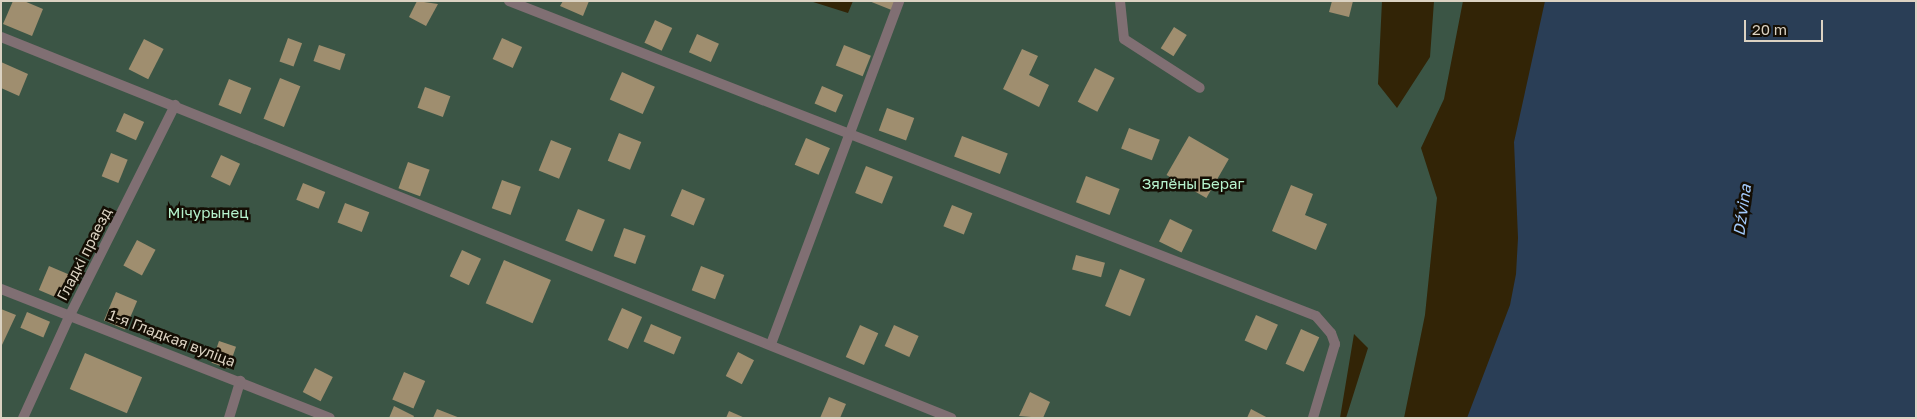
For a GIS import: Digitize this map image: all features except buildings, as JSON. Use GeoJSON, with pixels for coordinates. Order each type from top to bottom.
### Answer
{"type":"FeatureCollection","features":[{"type":"Feature","properties":{"kind":"lane"},"geometry":{"type":"LineString","coordinates":[[509,1],[849,136],[1316,316],[1331,333],[1335,344],[1313,418]]}},
{"type":"Feature","properties":{"kind":"lane"},"geometry":{"type":"LineString","coordinates":[[771,344],[899,1]]}},
{"type":"Feature","properties":{"kind":"lane"},"geometry":{"type":"LineString","coordinates":[[1120,1],[1124,39],[1200,88]]}},
{"type":"Feature","properties":{"kind":"lane"},"geometry":{"type":"LineString","coordinates":[[1,37],[771,344],[951,418]]}},
{"type":"Feature","properties":{"kind":"lane","name":"Гладкі праезд"},"geometry":{"type":"LineString","coordinates":[[23,418],[70,315],[175,105]]}},
{"type":"Feature","properties":{"kind":"lane","name":"1-я Гладкая вуліца"},"geometry":{"type":"LineString","coordinates":[[1,289],[240,381],[330,418]]}},
{"type":"Feature","properties":{"kind":"lane"},"geometry":{"type":"LineString","coordinates":[[229,418],[240,381]]}},
{"type":"Feature","properties":{"kind":"green space"},"geometry":{"type":"Polygon","coordinates":[[[1,1],[810,1],[848,13],[853,1],[1382,1],[1378,84],[1397,108],[1430,57],[1434,1],[1463,1],[1444,99],[1421,148],[1437,198],[1425,315],[1404,418],[1346,418],[1368,348],[1354,334],[1340,418],[1,418],[1,1]]]}},
{"type":"Feature","properties":{"kind":"water","name":"Dźvina"},"geometry":{"type":"Polygon","coordinates":[[[1545,1],[1916,1],[1916,418],[1467,418],[1510,305],[1516,274],[1518,238],[1514,142],[1545,1]]]}},
{"type":"Feature","properties":{"kind":"park label","name":"Зялёны Бераг"},"geometry":{"type":"Point","coordinates":[1193,184]}},
{"type":"Feature","properties":{"kind":"park label","name":"Мічурынец"},"geometry":{"type":"Point","coordinates":[208,213]}}]}
